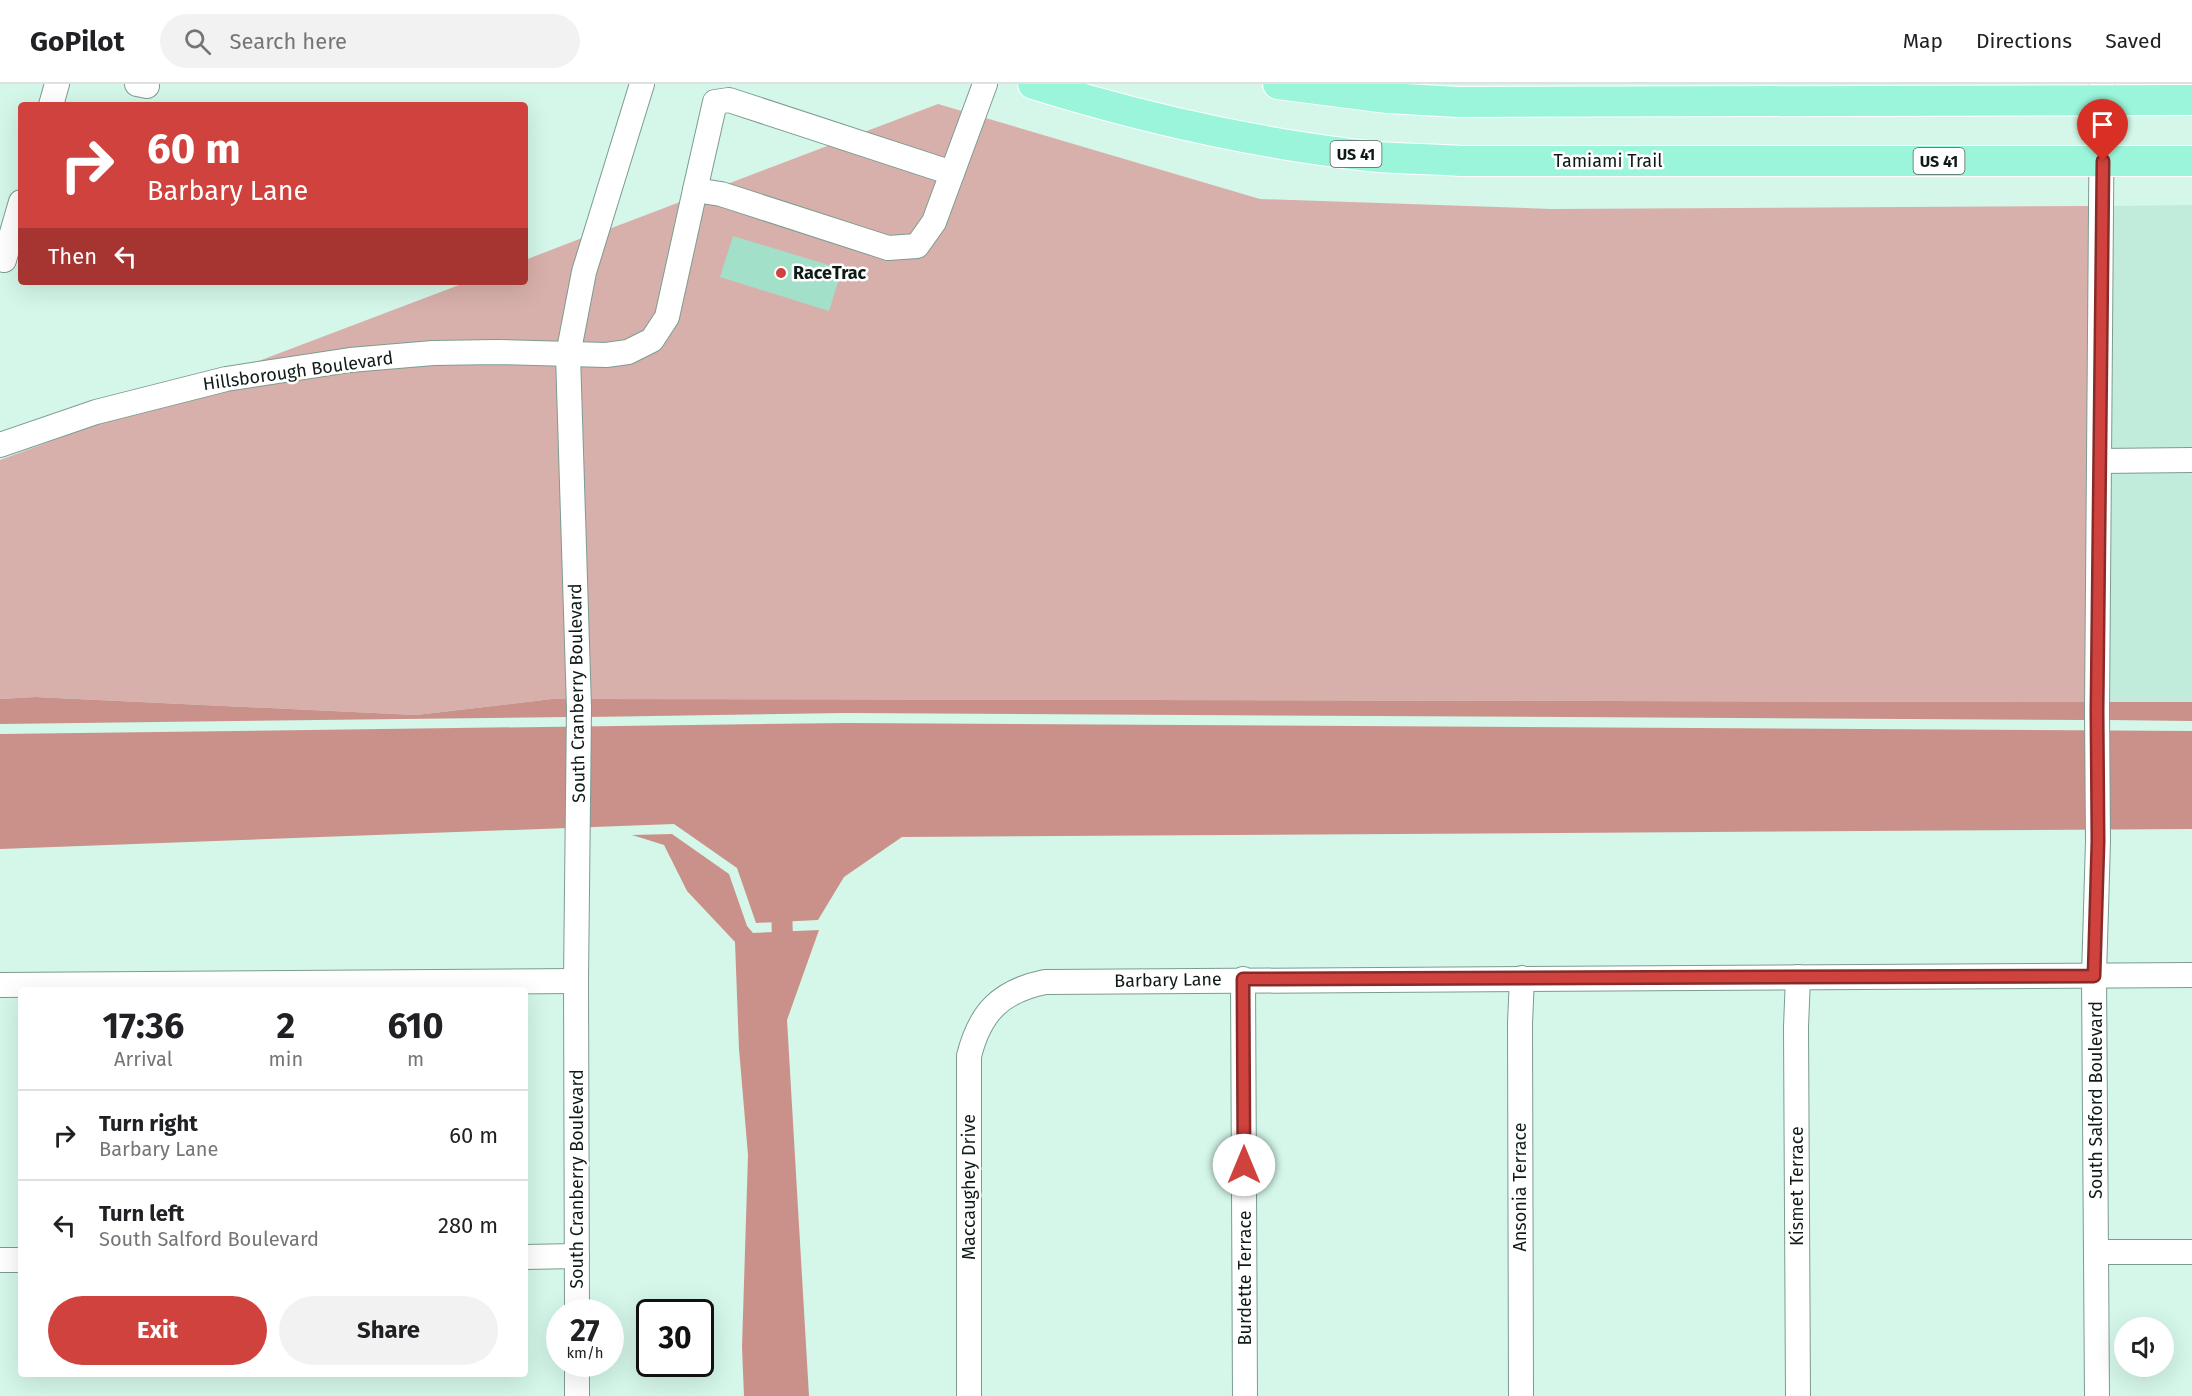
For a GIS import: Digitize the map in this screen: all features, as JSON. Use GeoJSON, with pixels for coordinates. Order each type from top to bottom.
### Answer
{"type":"FeatureCollection","features":[{"type":"Feature","properties":{"kind":"main road","name":"Tamiami Trail"},"geometry":{"type":"LineString","coordinates":[[1033,84],[1161,120],[1230,135],[1380,157],[1461,161],[2192,160]]}},
{"type":"Feature","properties":{"kind":"main road"},"geometry":{"type":"LineString","coordinates":[[1278,84],[1347,89],[1458,102],[2102,92],[2192,100]]}},
{"type":"Feature","properties":{"kind":"street"},"geometry":{"type":"LineString","coordinates":[[52,102],[57,84]]}},
{"type":"Feature","properties":{"kind":"street","name":"South Cranberry Boulevard"},"geometry":{"type":"LineString","coordinates":[[577,1299],[576,981],[579,708],[568,355],[584,272],[642,84]]}},
{"type":"Feature","properties":{"kind":"street"},"geometry":{"type":"LineString","coordinates":[[695,190],[721,194],[888,248],[917,246],[934,222],[985,84]]}},
{"type":"Feature","properties":{"kind":"street","name":"South Salford Boulevard"},"geometry":{"type":"LineString","coordinates":[[2097,1396],[2094,976],[2098,841],[2102,92]]}},
{"type":"Feature","properties":{"kind":"street","name":"Hillsborough Boulevard"},"geometry":{"type":"LineString","coordinates":[[0,445],[96,412],[237,377],[350,360],[433,353],[498,352],[568,355],[628,352],[652,340],[667,317],[716,102],[729,100],[952,173]]}},
{"type":"Feature","properties":{"kind":"street"},"geometry":{"type":"LineString","coordinates":[[1,267],[18,212]]}},
{"type":"Feature","properties":{"kind":"street"},"geometry":{"type":"LineString","coordinates":[[2100,461],[2192,460]]}},
{"type":"Feature","properties":{"kind":"street","name":"Barbary Lane"},"geometry":{"type":"LineString","coordinates":[[1011,993],[1045,982],[2192,975]]}},
{"type":"Feature","properties":{"kind":"street","name":"Kismet Terrace"},"geometry":{"type":"LineString","coordinates":[[1797,1396],[1796,1027],[1798,977]]}},
{"type":"Feature","properties":{"kind":"street","name":"Ansonia Terrace"},"geometry":{"type":"LineString","coordinates":[[1521,1396],[1520,1023],[1522,978]]}},
{"type":"Feature","properties":{"kind":"street","name":"Burdette Terrace"},"geometry":{"type":"LineString","coordinates":[[1243,979],[1245,1396]]}},
{"type":"Feature","properties":{"kind":"street"},"geometry":{"type":"LineString","coordinates":[[0,985],[576,981]]}},
{"type":"Feature","properties":{"kind":"street","name":"Maccaughey Drive"},"geometry":{"type":"LineString","coordinates":[[969,1396],[969,1056],[974,1036],[983,1020],[994,1006],[1011,993]]}},
{"type":"Feature","properties":{"kind":"street"},"geometry":{"type":"LineString","coordinates":[[2097,1252],[2192,1252]]}},
{"type":"Feature","properties":{"kind":"street"},"geometry":{"type":"LineString","coordinates":[[528,1257],[577,1256]]}},
{"type":"Feature","properties":{"kind":"street"},"geometry":{"type":"LineString","coordinates":[[0,1260],[18,1260]]}},
{"type":"Feature","properties":{"kind":"street"},"geometry":{"type":"LineString","coordinates":[[577,1377],[577,1396]]}},
{"type":"Feature","properties":{"kind":"shaded area"},"geometry":{"type":"Polygon","coordinates":[[[938,104],[1260,199],[1552,209],[2092,206],[2086,702],[590,699],[579,357],[594,276],[609,229],[938,104]]]}},
{"type":"Feature","properties":{"kind":"shaded area"},"geometry":{"type":"Polygon","coordinates":[[[2192,205],[2192,702],[2108,702],[2113,206],[2192,205]]]}},
{"type":"Feature","properties":{"kind":"shaded area"},"geometry":{"type":"Polygon","coordinates":[[[582,238],[559,343],[256,362],[459,285],[528,285],[528,259],[582,238]]]}},
{"type":"Feature","properties":{"kind":"shaded area"},"geometry":{"type":"Polygon","coordinates":[[[498,363],[558,366],[568,699],[416,715],[35,697],[0,699],[0,460],[100,423],[228,390],[352,371],[498,363]]]}},
{"type":"Feature","properties":{"kind":"shaded area"},"geometry":{"type":"Polygon","coordinates":[[[35,697],[416,715],[568,699],[568,717],[0,724],[0,699],[35,697]]]}},
{"type":"Feature","properties":{"kind":"shaded area"},"geometry":{"type":"Polygon","coordinates":[[[590,699],[2086,702],[2086,720],[846,713],[590,717],[590,699]]]}},
{"type":"Feature","properties":{"kind":"shaded area"},"geometry":{"type":"Polygon","coordinates":[[[2108,702],[2192,702],[2192,721],[2108,720],[2108,702]]]}},
{"type":"Feature","properties":{"kind":"shaded area"},"geometry":{"type":"Polygon","coordinates":[[[846,723],[2192,731],[2192,829],[902,837],[844,877],[818,920],[756,923],[737,868],[674,824],[0,849],[0,734],[846,723]]]}},
{"type":"Feature","properties":{"kind":"shaded area"},"geometry":{"type":"Polygon","coordinates":[[[672,834],[729,874],[747,926],[753,933],[819,930],[787,1020],[809,1396],[744,1396],[742,1347],[748,1155],[739,1049],[735,942],[687,891],[664,845],[632,835],[672,834]]]}},
{"type":"Feature","properties":{"kind":"building","name":"RaceTrac"},"geometry":{"type":"Polygon","coordinates":[[[733,236],[842,269],[829,311],[720,277],[733,236]]]}},
{"type":"Feature","properties":{"kind":"waterway"},"geometry":{"type":"LineString","coordinates":[[782,922],[783,960]]}},
{"type":"Feature","properties":{"kind":"place","name":"RaceTrac"},"geometry":{"type":"Point","coordinates":[781,273]}},
{"type":"Feature","properties":{"kind":"route"},"geometry":{"type":"LineString","coordinates":[[1244,1165],[1243,979],[2094,976],[2098,841],[2097,711],[2103,161]]}}]}
